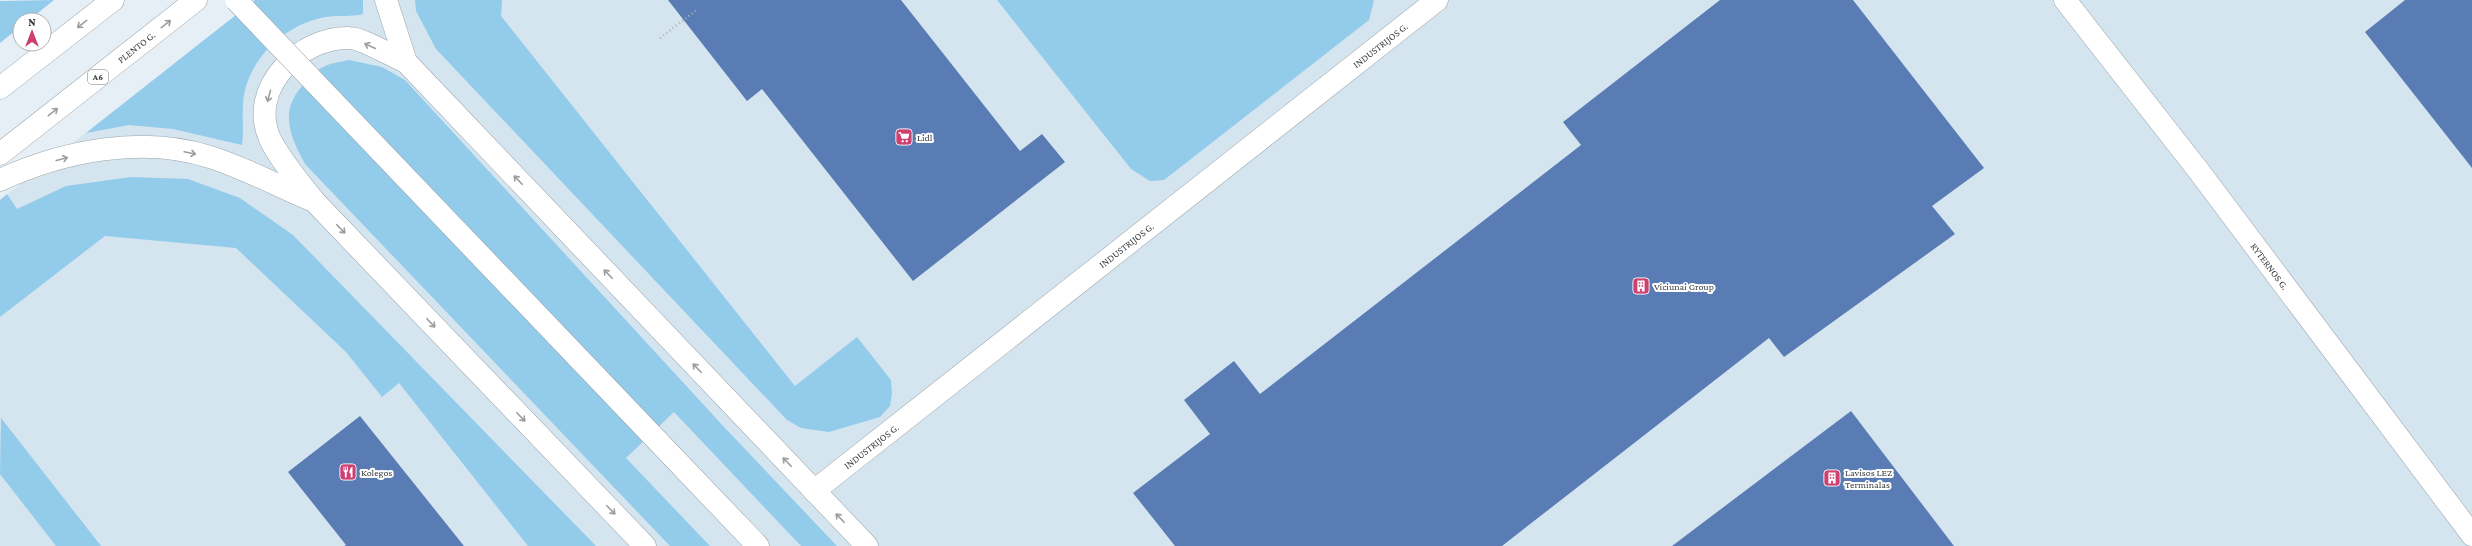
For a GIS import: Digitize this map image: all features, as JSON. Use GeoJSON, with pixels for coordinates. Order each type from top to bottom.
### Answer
{"type":"FeatureCollection","features":[{"type":"Feature","properties":{"kind":"main road"},"geometry":{"type":"LineString","coordinates":[[0,88],[112,0]]}},
{"type":"Feature","properties":{"kind":"main road","name":"PLENTO G."},"geometry":{"type":"LineString","coordinates":[[0,154],[196,0]]}},
{"type":"Feature","properties":{"kind":"main road"},"geometry":{"type":"LineString","coordinates":[[236,0],[758,546]]}},
{"type":"Feature","properties":{"kind":"main road"},"geometry":{"type":"LineString","coordinates":[[386,0],[406,62]]}},
{"type":"Feature","properties":{"kind":"main road","name":"INDUSTRIJOS G."},"geometry":{"type":"LineString","coordinates":[[814,490],[1437,0]]}},
{"type":"Feature","properties":{"kind":"main road","name":"RYTERNOS G."},"geometry":{"type":"LineString","coordinates":[[2065,0],[2202,176],[2472,535]]}},
{"type":"Feature","properties":{"kind":"main road"},"geometry":{"type":"LineString","coordinates":[[645,546],[314,201],[290,170],[270,138],[265,111],[274,78],[300,52],[331,39],[352,38],[406,62],[867,546]]}},
{"type":"Feature","properties":{"kind":"main road"},"geometry":{"type":"LineString","coordinates":[[0,180],[24,169],[75,155],[132,147],[172,149],[210,157],[314,201]]}},
{"type":"Feature","properties":{"kind":"path"},"geometry":{"type":"LineString","coordinates":[[660,38],[698,9]]}},
{"type":"Feature","properties":{"kind":"shaded area"},"geometry":{"type":"Polygon","coordinates":[[[54,0],[39,12],[12,12],[12,33],[0,43],[0,1],[54,0]]]}},
{"type":"Feature","properties":{"kind":"shaded area"},"geometry":{"type":"Polygon","coordinates":[[[255,0],[2472,0],[2472,546],[0,546],[0,200],[255,0]]]}},
{"type":"Feature","properties":{"kind":"shaded area"},"geometry":{"type":"Polygon","coordinates":[[[255,0],[363,0],[363,14],[326,17],[310,21],[282,36],[270,47],[259,60],[245,89],[242,145],[173,129],[129,125],[86,133],[255,0]]]}},
{"type":"Feature","properties":{"kind":"shaded area"},"geometry":{"type":"Polygon","coordinates":[[[415,0],[502,0],[501,16],[795,386],[857,337],[891,380],[892,394],[890,406],[880,417],[829,432],[801,428],[787,420],[436,49],[416,11],[415,0]]]}},
{"type":"Feature","properties":{"kind":"shaded area"},"geometry":{"type":"Polygon","coordinates":[[[997,0],[1374,1],[1369,20],[1164,180],[1150,181],[1131,169],[997,0]]]}},
{"type":"Feature","properties":{"kind":"shaded area"},"geometry":{"type":"Polygon","coordinates":[[[349,60],[382,67],[405,80],[725,428],[837,546],[801,546],[674,412],[626,458],[710,546],[670,546],[305,164],[294,142],[291,131],[289,120],[293,100],[299,89],[321,68],[349,60]]]}},
{"type":"Feature","properties":{"kind":"shaded area"},"geometry":{"type":"Polygon","coordinates":[[[131,177],[188,179],[240,198],[293,235],[596,546],[528,546],[399,383],[382,397],[346,352],[236,248],[105,236],[0,317],[0,200],[7,194],[17,209],[66,186],[131,177]]]}},
{"type":"Feature","properties":{"kind":"shaded area"},"geometry":{"type":"Polygon","coordinates":[[[1,418],[101,546],[56,546],[0,474],[1,418]]]}},
{"type":"Feature","properties":{"kind":"building","name":"Lidl"},"geometry":{"type":"Polygon","coordinates":[[[668,0],[901,0],[1020,151],[1042,134],[1065,162],[913,281],[762,89],[747,101],[668,0]]]}},
{"type":"Feature","properties":{"kind":"building","name":"Viciunai Group"},"geometry":{"type":"Polygon","coordinates":[[[1720,0],[1853,0],[1984,168],[1932,206],[1955,234],[1784,357],[1769,338],[1502,546],[1175,546],[1133,493],[1210,434],[1184,400],[1234,361],[1260,394],[1581,145],[1563,122],[1720,0]]]}},
{"type":"Feature","properties":{"kind":"building"},"geometry":{"type":"Polygon","coordinates":[[[2405,0],[2472,0],[2472,168],[2365,32],[2405,0]]]}},
{"type":"Feature","properties":{"kind":"building","name":"Lavisos LEZ Terminalas"},"geometry":{"type":"Polygon","coordinates":[[[1851,411],[1954,546],[1672,546],[1851,411]]]}},
{"type":"Feature","properties":{"kind":"building"},"geometry":{"type":"Polygon","coordinates":[[[360,416],[464,546],[344,546],[346,545],[288,472],[360,416]]]}},
{"type":"Feature","properties":{"kind":"place","name":"Lidl"},"geometry":{"type":"Point","coordinates":[904,137]}},
{"type":"Feature","properties":{"kind":"place","name":"Viciunai Group"},"geometry":{"type":"Point","coordinates":[1641,286]}},
{"type":"Feature","properties":{"kind":"place","name":"Kolegos"},"geometry":{"type":"Point","coordinates":[348,472]}},
{"type":"Feature","properties":{"kind":"place","name":"Lavisos LEZ Terminalas"},"geometry":{"type":"Point","coordinates":[1832,478]}}]}
